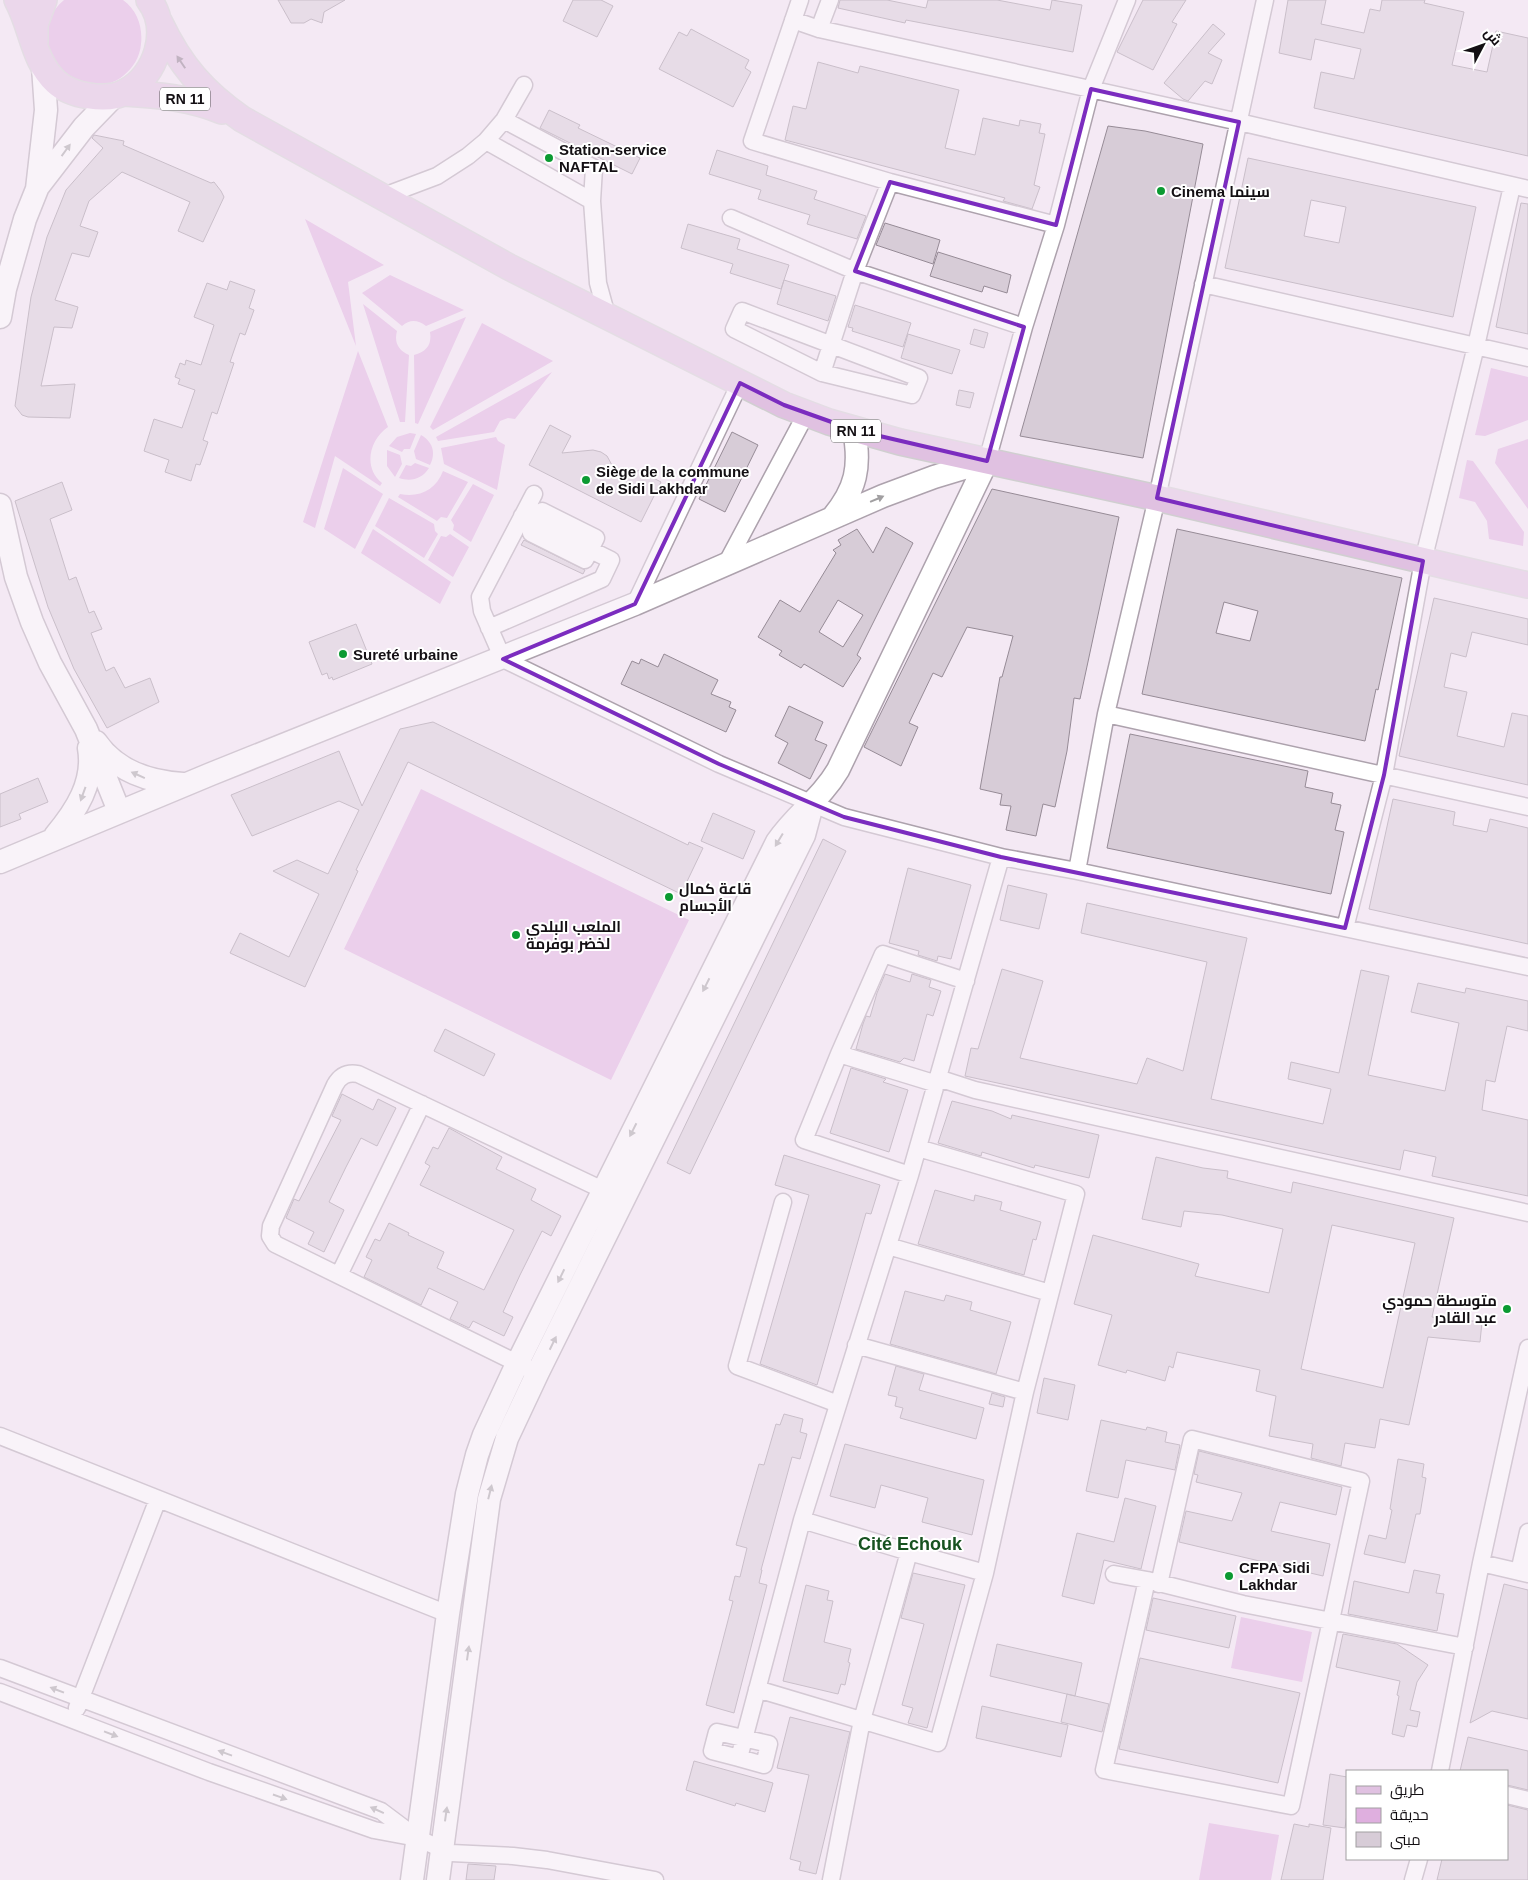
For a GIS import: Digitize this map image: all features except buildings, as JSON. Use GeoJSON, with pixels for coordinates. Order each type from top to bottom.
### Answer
{"type":"FeatureCollection","features":[{"type":"Feature","properties":{"kind":"main road"},"geometry":{"type":"LineString","coordinates":[[17,0],[39,57],[57,83],[75,93],[95,97],[120,94]]}},
{"type":"Feature","properties":{"kind":"main road"},"geometry":{"type":"LineString","coordinates":[[0,317],[5,289],[22,228],[37,189],[46,110],[34,24],[44,0]]}},
{"type":"Feature","properties":{"kind":"main road"},"geometry":{"type":"LineString","coordinates":[[37,189],[84,127],[120,94],[141,80],[153,63],[159,43],[153,6]]}},
{"type":"Feature","properties":{"kind":"main road"},"geometry":{"type":"LineString","coordinates":[[153,6],[171,46],[185,68],[201,87],[220,104],[242,119]]}},
{"type":"Feature","properties":{"kind":"main road","name":"RN 11"},"geometry":{"type":"LineString","coordinates":[[120,94],[154,94],[184,99],[214,107],[242,119],[509,267],[806,414],[854,430],[930,449],[1157,498],[1528,585]]}},
{"type":"Feature","properties":{"kind":"main road"},"geometry":{"type":"LineString","coordinates":[[832,518],[844,503],[853,487],[858,468],[858,449],[854,430]]}},
{"type":"Feature","properties":{"kind":"main road"},"geometry":{"type":"LineString","coordinates":[[0,862],[119,811],[635,604],[882,496],[986,461]]}},
{"type":"Feature","properties":{"kind":"main road"},"geometry":{"type":"LineString","coordinates":[[412,1880],[448,1614],[471,1474],[484,1435],[517,1364],[777,842],[798,815],[812,804],[831,782],[838,770],[986,461]]}},
{"type":"Feature","properties":{"kind":"main road"},"geometry":{"type":"LineString","coordinates":[[0,505],[16,578],[32,622],[50,663],[86,730],[119,811]]}},
{"type":"Feature","properties":{"kind":"main road"},"geometry":{"type":"LineString","coordinates":[[86,730],[100,749],[139,776],[162,783],[186,785]]}},
{"type":"Feature","properties":{"kind":"main road"},"geometry":{"type":"LineString","coordinates":[[54,838],[82,800],[89,777],[90,753],[86,730]]}},
{"type":"Feature","properties":{"kind":"main road"},"geometry":{"type":"LineString","coordinates":[[438,1880],[489,1499],[507,1438],[804,835],[812,804]]}},
{"type":"Feature","properties":{"kind":"street"},"geometry":{"type":"LineString","coordinates":[[800,0],[752,142],[890,182],[1056,225]]}},
{"type":"Feature","properties":{"kind":"street"},"geometry":{"type":"LineString","coordinates":[[819,28],[830,0]]}},
{"type":"Feature","properties":{"kind":"street"},"geometry":{"type":"LineString","coordinates":[[986,461],[1024,327],[1056,225],[1091,89],[1127,0]]}},
{"type":"Feature","properties":{"kind":"street"},"geometry":{"type":"LineString","coordinates":[[1078,870],[1106,714],[1157,498],[1265,0]]}},
{"type":"Feature","properties":{"kind":"street"},"geometry":{"type":"LineString","coordinates":[[793,20],[819,28],[1239,122],[1520,188],[1476,346],[1423,561],[1384,775],[1344,928]]}},
{"type":"Feature","properties":{"kind":"street"},"geometry":{"type":"LineString","coordinates":[[384,196],[437,176],[468,156],[486,141],[504,120],[524,85]]}},
{"type":"Feature","properties":{"kind":"street"},"geometry":{"type":"LineString","coordinates":[[504,120],[594,168],[592,201],[598,282],[607,316]]}},
{"type":"Feature","properties":{"kind":"street"},"geometry":{"type":"LineString","coordinates":[[486,141],[592,201]]}},
{"type":"Feature","properties":{"kind":"street"},"geometry":{"type":"LineString","coordinates":[[822,372],[855,271],[890,182]]}},
{"type":"Feature","properties":{"kind":"street"},"geometry":{"type":"LineString","coordinates":[[731,218],[855,271],[1024,327]]}},
{"type":"Feature","properties":{"kind":"street"},"geometry":{"type":"LineString","coordinates":[[1203,284],[1528,358]]}},
{"type":"Feature","properties":{"kind":"street"},"geometry":{"type":"LineString","coordinates":[[742,311],[919,378],[912,395],[822,372],[734,329],[742,311]]}},
{"type":"Feature","properties":{"kind":"street"},"geometry":{"type":"LineString","coordinates":[[635,604],[740,383]]}},
{"type":"Feature","properties":{"kind":"street"},"geometry":{"type":"LineString","coordinates":[[725,566],[806,414]]}},
{"type":"Feature","properties":{"kind":"street"},"geometry":{"type":"LineString","coordinates":[[534,494],[529,519],[531,533],[585,560],[596,538],[542,511],[529,519],[480,598],[482,611],[503,658],[719,764],[844,817],[1001,857],[1078,870],[1528,967]]}},
{"type":"Feature","properties":{"kind":"street"},"geometry":{"type":"LineString","coordinates":[[490,628],[602,579],[611,560],[590,549]]}},
{"type":"Feature","properties":{"kind":"street"},"geometry":{"type":"LineString","coordinates":[[1106,714],[1528,807]]}},
{"type":"Feature","properties":{"kind":"street"},"geometry":{"type":"LineString","coordinates":[[739,1758],[802,1520],[910,1175],[1001,857]]}},
{"type":"Feature","properties":{"kind":"street"},"geometry":{"type":"LineString","coordinates":[[910,1175],[804,1140],[883,954],[966,981]]}},
{"type":"Feature","properties":{"kind":"street"},"geometry":{"type":"LineString","coordinates":[[839,1054],[975,1090],[1528,1212]]}},
{"type":"Feature","properties":{"kind":"street"},"geometry":{"type":"LineString","coordinates":[[538,1372],[517,1364],[276,1244],[270,1236],[270,1231],[335,1085],[341,1076],[352,1073],[358,1074],[603,1190]]}},
{"type":"Feature","properties":{"kind":"street"},"geometry":{"type":"LineString","coordinates":[[339,1275],[422,1104]]}},
{"type":"Feature","properties":{"kind":"street"},"geometry":{"type":"LineString","coordinates":[[757,1689],[938,1743],[986,1573],[1025,1392],[1076,1194],[918,1148]]}},
{"type":"Feature","properties":{"kind":"street"},"geometry":{"type":"LineString","coordinates":[[784,1202],[737,1366],[838,1404]]}},
{"type":"Feature","properties":{"kind":"street"},"geometry":{"type":"LineString","coordinates":[[888,1246],[1050,1294]]}},
{"type":"Feature","properties":{"kind":"street"},"geometry":{"type":"LineString","coordinates":[[856,1345],[1025,1392]]}},
{"type":"Feature","properties":{"kind":"street"},"geometry":{"type":"LineString","coordinates":[[1440,1770],[1481,1563],[1528,1348]]}},
{"type":"Feature","properties":{"kind":"street"},"geometry":{"type":"LineString","coordinates":[[0,1436],[448,1614]]}},
{"type":"Feature","properties":{"kind":"street"},"geometry":{"type":"LineString","coordinates":[[1192,1439],[1361,1481],[1291,1806],[1104,1770],[1153,1582],[1192,1439]]}},
{"type":"Feature","properties":{"kind":"street"},"geometry":{"type":"LineString","coordinates":[[72,1720],[82,1699],[158,1499]]}},
{"type":"Feature","properties":{"kind":"street"},"geometry":{"type":"LineString","coordinates":[[802,1520],[986,1573]]}},
{"type":"Feature","properties":{"kind":"street"},"geometry":{"type":"LineString","coordinates":[[1481,1563],[1523,1573],[1528,1532]]}},
{"type":"Feature","properties":{"kind":"street"},"geometry":{"type":"LineString","coordinates":[[831,1880],[862,1720],[909,1552]]}},
{"type":"Feature","properties":{"kind":"street"},"geometry":{"type":"LineString","coordinates":[[1114,1574],[1243,1604],[1465,1647]]}},
{"type":"Feature","properties":{"kind":"street"},"geometry":{"type":"LineString","coordinates":[[0,1668],[381,1811],[417,1838],[441,1849],[458,1854],[513,1856],[548,1860],[655,1880]]}},
{"type":"Feature","properties":{"kind":"street"},"geometry":{"type":"LineString","coordinates":[[0,1692],[209,1772],[374,1830],[417,1838]]}},
{"type":"Feature","properties":{"kind":"street"},"geometry":{"type":"LineString","coordinates":[[717,1732],[744,1738],[769,1744],[764,1765],[712,1751],[717,1732]]}},
{"type":"Feature","properties":{"kind":"street"},"geometry":{"type":"LineString","coordinates":[[1508,1795],[1528,1800]]}},
{"type":"Feature","properties":{"kind":"street"},"geometry":{"type":"LineString","coordinates":[[1413,1880],[1419,1860]]}},
{"type":"Feature","properties":{"kind":"highlighted area"},"geometry":{"type":"Polygon","coordinates":[[[1091,89],[1239,122],[1157,498],[1423,561],[1384,775],[1345,928],[1001,857],[844,817],[719,764],[503,659],[635,604],[740,383],[784,405],[854,430],[987,461],[1024,327],[855,271],[890,182],[1056,225],[1091,89]]]}},
{"type":"Feature","properties":{"kind":"green space"},"geometry":{"type":"Polygon","coordinates":[[[64,0],[123,0],[132,9],[140,25],[141,44],[135,62],[123,76],[105,85],[87,85],[71,78],[58,66],[49,51],[46,34],[51,16],[64,0]]]}},
{"type":"Feature","properties":{"kind":"green space"},"geometry":{"type":"Polygon","coordinates":[[[305,219],[384,265],[348,282],[356,346],[305,219]]]}},
{"type":"Feature","properties":{"kind":"green space"},"geometry":{"type":"Polygon","coordinates":[[[390,275],[464,310],[426,326],[414,321],[402,326],[362,293],[390,275]]]}},
{"type":"Feature","properties":{"kind":"green space"},"geometry":{"type":"Polygon","coordinates":[[[363,304],[397,331],[396,339],[398,345],[402,351],[409,355],[405,422],[400,422],[363,304]]]}},
{"type":"Feature","properties":{"kind":"green space"},"geometry":{"type":"Polygon","coordinates":[[[466,317],[418,424],[415,423],[414,355],[428,347],[430,332],[466,317]]]}},
{"type":"Feature","properties":{"kind":"green space"},"geometry":{"type":"Polygon","coordinates":[[[482,323],[553,361],[433,430],[430,427],[482,323]]]}},
{"type":"Feature","properties":{"kind":"green space"},"geometry":{"type":"Polygon","coordinates":[[[358,351],[388,427],[376,439],[371,454],[372,470],[382,483],[380,486],[335,456],[315,528],[303,522],[358,351]]]}},
{"type":"Feature","properties":{"kind":"green space"},"geometry":{"type":"Polygon","coordinates":[[[1491,368],[1528,377],[1528,420],[1485,436],[1475,435],[1491,368]]]}},
{"type":"Feature","properties":{"kind":"green space"},"geometry":{"type":"Polygon","coordinates":[[[552,372],[515,419],[508,418],[500,421],[494,432],[438,441],[436,437],[552,372]]]}},
{"type":"Feature","properties":{"kind":"green space"},"geometry":{"type":"Polygon","coordinates":[[[410,433],[416,434],[410,449],[404,449],[402,452],[389,446],[397,437],[410,433]]]}},
{"type":"Feature","properties":{"kind":"green space"},"geometry":{"type":"Polygon","coordinates":[[[421,435],[431,444],[433,456],[430,465],[416,459],[414,451],[421,435]]]}},
{"type":"Feature","properties":{"kind":"green space"},"geometry":{"type":"Polygon","coordinates":[[[496,437],[498,441],[505,445],[497,490],[444,464],[441,448],[496,437]]]}},
{"type":"Feature","properties":{"kind":"green space"},"geometry":{"type":"Polygon","coordinates":[[[1528,439],[1528,509],[1495,463],[1498,449],[1528,439]]]}},
{"type":"Feature","properties":{"kind":"green space"},"geometry":{"type":"Polygon","coordinates":[[[387,450],[400,455],[402,464],[395,477],[387,466],[387,450]]]}},
{"type":"Feature","properties":{"kind":"green space"},"geometry":{"type":"Polygon","coordinates":[[[1467,460],[1473,461],[1524,532],[1523,546],[1489,539],[1487,521],[1475,502],[1459,498],[1467,460]]]}},
{"type":"Feature","properties":{"kind":"green space"},"geometry":{"type":"Polygon","coordinates":[[[415,463],[429,468],[416,479],[399,478],[406,465],[411,466],[415,463]]]}},
{"type":"Feature","properties":{"kind":"green space"},"geometry":{"type":"Polygon","coordinates":[[[343,468],[383,494],[355,549],[324,529],[343,468]]]}},
{"type":"Feature","properties":{"kind":"green space"},"geometry":{"type":"Polygon","coordinates":[[[443,471],[468,482],[447,518],[441,517],[437,521],[398,497],[400,494],[414,495],[426,491],[436,483],[443,471]]]}},
{"type":"Feature","properties":{"kind":"green space"},"geometry":{"type":"Polygon","coordinates":[[[473,484],[494,495],[471,542],[453,530],[454,525],[451,520],[473,484]]]}},
{"type":"Feature","properties":{"kind":"green space"},"geometry":{"type":"Polygon","coordinates":[[[389,498],[434,524],[435,531],[438,534],[424,558],[375,526],[389,498]]]}},
{"type":"Feature","properties":{"kind":"green space"},"geometry":{"type":"Polygon","coordinates":[[[373,529],[451,582],[440,604],[361,553],[373,529]]]}},
{"type":"Feature","properties":{"kind":"green space"},"geometry":{"type":"Polygon","coordinates":[[[450,534],[469,547],[453,577],[428,560],[441,536],[446,537],[450,534]]]}},
{"type":"Feature","properties":{"kind":"green space","name":"الملعب البلدي لخضر بوفرمة"},"geometry":{"type":"Polygon","coordinates":[[[421,789],[689,920],[611,1080],[344,949],[421,789]]]}},
{"type":"Feature","properties":{"kind":"green space"},"geometry":{"type":"Polygon","coordinates":[[[1241,1617],[1312,1632],[1302,1682],[1231,1668],[1241,1617]]]}},
{"type":"Feature","properties":{"kind":"green space"},"geometry":{"type":"Polygon","coordinates":[[[1209,1823],[1279,1835],[1271,1880],[1199,1880],[1209,1823]]]}},
{"type":"Feature","properties":{"kind":"place","name":"Station-service NAFTAL"},"geometry":{"type":"Point","coordinates":[549,158]}},
{"type":"Feature","properties":{"kind":"place","name":"Cinema سينما"},"geometry":{"type":"Point","coordinates":[1161,191]}},
{"type":"Feature","properties":{"kind":"place","name":"Siège de la commune de Sidi Lakhdar"},"geometry":{"type":"Point","coordinates":[586,480]}},
{"type":"Feature","properties":{"kind":"place","name":"Sureté urbaine"},"geometry":{"type":"Point","coordinates":[343,654]}},
{"type":"Feature","properties":{"kind":"place","name":"قاعة كمال الأجسام"},"geometry":{"type":"Point","coordinates":[669,897]}},
{"type":"Feature","properties":{"kind":"place","name":"الملعب البلدي لخضر بوفرمة"},"geometry":{"type":"Point","coordinates":[516,935]}},
{"type":"Feature","properties":{"kind":"place","name":"متوسطة حمودي عبد القادر"},"geometry":{"type":"Point","coordinates":[1507,1309]}},
{"type":"Feature","properties":{"kind":"place","name":"CFPA Sidi Lakhdar"},"geometry":{"type":"Point","coordinates":[1229,1576]}},
{"type":"Feature","properties":{"kind":"district","name":"Cité Echouk"},"geometry":{"type":"Point","coordinates":[910,1544]}}]}
